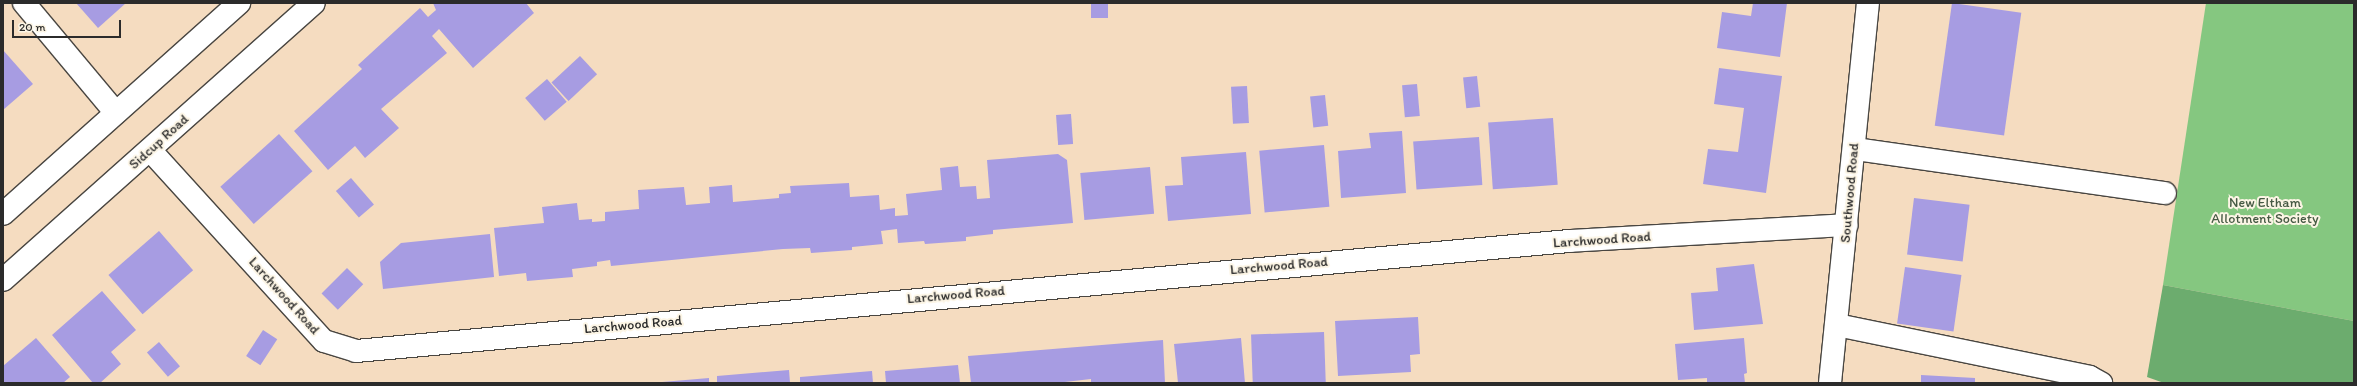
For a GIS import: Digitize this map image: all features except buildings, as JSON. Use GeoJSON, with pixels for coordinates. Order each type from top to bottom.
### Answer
{"type":"FeatureCollection","features":[{"type":"Feature","properties":{"kind":"main road"},"geometry":{"type":"LineString","coordinates":[[24,3],[84,78],[116,113]]}},
{"type":"Feature","properties":{"kind":"main road"},"geometry":{"type":"LineString","coordinates":[[3,214],[239,3]]}},
{"type":"Feature","properties":{"kind":"main road","name":"Sidcup Road"},"geometry":{"type":"LineString","coordinates":[[3,280],[314,3]]}},
{"type":"Feature","properties":{"kind":"main road","name":"Southwood Road"},"geometry":{"type":"LineString","coordinates":[[1830,383],[1848,225],[1868,3]]}},
{"type":"Feature","properties":{"kind":"main road"},"geometry":{"type":"LineString","coordinates":[[1855,149],[2165,193]]}},
{"type":"Feature","properties":{"kind":"main road","name":"Larchwood Road"},"geometry":{"type":"LineString","coordinates":[[150,150],[324,341],[356,351],[1568,241],[1848,225]]}},
{"type":"Feature","properties":{"kind":"main road"},"geometry":{"type":"LineString","coordinates":[[1837,325],[2090,377],[2101,383]]}},
{"type":"Feature","properties":{"kind":"green space","name":"New Eltham Allotment Society"},"geometry":{"type":"Polygon","coordinates":[[[2206,3],[2354,3],[2354,321],[2163,285],[2206,3]]]}},
{"type":"Feature","properties":{"kind":"green space"},"geometry":{"type":"Polygon","coordinates":[[[2163,285],[2354,321],[2354,383],[2164,383],[2147,377],[2163,285]]]}}]}
